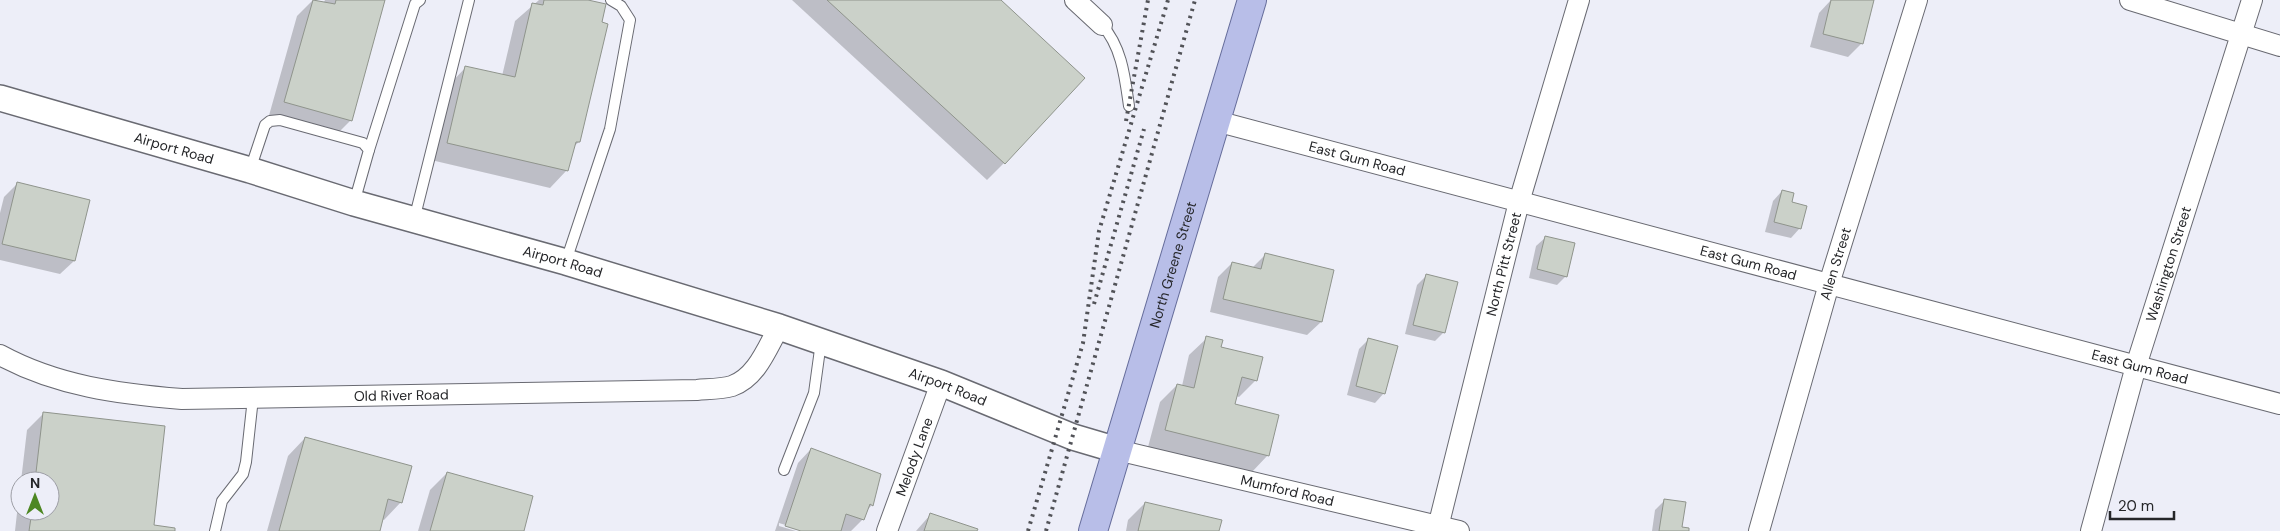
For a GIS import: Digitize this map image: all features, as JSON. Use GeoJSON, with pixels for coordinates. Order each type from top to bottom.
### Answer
{"type":"FeatureCollection","features":[{"type":"Feature","properties":{"kind":"main road","name":"North Greene Street"},"geometry":{"type":"LineString","coordinates":[[1093,531],[1252,0]]}},
{"type":"Feature","properties":{"kind":"street"},"geometry":{"type":"LineString","coordinates":[[1075,0],[1102,25]]}},
{"type":"Feature","properties":{"kind":"street","name":"North Pitt Street"},"geometry":{"type":"LineString","coordinates":[[1438,528],[1518,202],[1579,0]]}},
{"type":"Feature","properties":{"kind":"street","name":"Allen Street"},"geometry":{"type":"LineString","coordinates":[[1759,531],[1829,284],[1917,0]]}},
{"type":"Feature","properties":{"kind":"street"},"geometry":{"type":"LineString","coordinates":[[2130,0],[2280,46]]}},
{"type":"Feature","properties":{"kind":"street","name":"Washington Street"},"geometry":{"type":"LineString","coordinates":[[2091,531],[2136,366],[2252,0]]}},
{"type":"Feature","properties":{"kind":"street","name":"Airport Road"},"geometry":{"type":"LineString","coordinates":[[0,98],[250,170],[354,203],[566,262],[779,327],[940,383],[1065,434],[1117,450]]}},
{"type":"Feature","properties":{"kind":"street","name":"East Gum Road"},"geometry":{"type":"LineString","coordinates":[[1216,121],[2280,404]]}},
{"type":"Feature","properties":{"kind":"street","name":"Old River Road"},"geometry":{"type":"LineString","coordinates":[[0,355],[52,377],[80,386],[127,394],[182,399],[697,390],[732,386],[750,375],[760,362],[779,327]]}},
{"type":"Feature","properties":{"kind":"street","name":"Melody Lane"},"geometry":{"type":"LineString","coordinates":[[887,531],[940,383]]}},
{"type":"Feature","properties":{"kind":"street","name":"Mumford Road"},"geometry":{"type":"LineString","coordinates":[[1117,450],[1438,528],[1459,531]]}},
{"type":"Feature","properties":{"kind":"lane"},"geometry":{"type":"LineString","coordinates":[[354,203],[368,150],[401,45],[415,4],[420,0]]}},
{"type":"Feature","properties":{"kind":"lane"},"geometry":{"type":"LineString","coordinates":[[414,220],[469,0]]}},
{"type":"Feature","properties":{"kind":"lane"},"geometry":{"type":"LineString","coordinates":[[566,262],[610,129],[630,20],[621,6],[611,0]]}},
{"type":"Feature","properties":{"kind":"lane"},"geometry":{"type":"LineString","coordinates":[[1102,25],[1113,41],[1124,68],[1129,106]]}},
{"type":"Feature","properties":{"kind":"lane"},"geometry":{"type":"LineString","coordinates":[[250,170],[265,125],[270,121],[280,120],[363,143],[368,150]]}},
{"type":"Feature","properties":{"kind":"lane"},"geometry":{"type":"LineString","coordinates":[[784,470],[814,393],[822,342]]}},
{"type":"Feature","properties":{"kind":"lane"},"geometry":{"type":"LineString","coordinates":[[215,531],[222,501],[243,474],[253,398]]}},
{"type":"Feature","properties":{"kind":"building"},"geometry":{"type":"Polygon","coordinates":[[[313,0],[335,4],[336,0],[385,0],[352,121],[284,102],[313,0]]]}},
{"type":"Feature","properties":{"kind":"building"},"geometry":{"type":"Polygon","coordinates":[[[544,0],[588,0],[606,4],[602,22],[608,24],[580,142],[576,142],[568,171],[447,143],[465,66],[515,77],[532,3],[543,5],[544,0]]]}},
{"type":"Feature","properties":{"kind":"building"},"geometry":{"type":"Polygon","coordinates":[[[827,0],[1001,0],[1085,78],[1005,164],[827,0]]]}},
{"type":"Feature","properties":{"kind":"building"},"geometry":{"type":"Polygon","coordinates":[[[1831,0],[1874,0],[1863,44],[1823,34],[1831,0]]]}},
{"type":"Feature","properties":{"kind":"building"},"geometry":{"type":"Polygon","coordinates":[[[17,182],[90,200],[75,261],[2,244],[17,182]]]}},
{"type":"Feature","properties":{"kind":"building"},"geometry":{"type":"Polygon","coordinates":[[[1782,190],[1794,193],[1792,202],[1807,206],[1801,229],[1774,222],[1782,190]]]}},
{"type":"Feature","properties":{"kind":"building"},"geometry":{"type":"Polygon","coordinates":[[[1545,236],[1575,243],[1567,277],[1537,269],[1545,236]]]}},
{"type":"Feature","properties":{"kind":"building"},"geometry":{"type":"Polygon","coordinates":[[[1265,253],[1334,270],[1322,322],[1223,299],[1232,262],[1261,269],[1265,253]]]}},
{"type":"Feature","properties":{"kind":"building"},"geometry":{"type":"Polygon","coordinates":[[[1426,274],[1458,282],[1445,333],[1413,325],[1426,274]]]}},
{"type":"Feature","properties":{"kind":"building"},"geometry":{"type":"Polygon","coordinates":[[[1206,336],[1223,340],[1221,347],[1263,357],[1257,381],[1242,377],[1235,404],[1279,415],[1269,456],[1165,430],[1177,384],[1194,388],[1206,336]]]}},
{"type":"Feature","properties":{"kind":"building"},"geometry":{"type":"Polygon","coordinates":[[[1368,338],[1398,346],[1385,394],[1356,386],[1368,338]]]}},
{"type":"Feature","properties":{"kind":"building"},"geometry":{"type":"Polygon","coordinates":[[[43,412],[165,426],[154,525],[175,528],[175,531],[29,531],[30,521],[60,521],[60,471],[36,471],[43,412]]]}},
{"type":"Feature","properties":{"kind":"building"},"geometry":{"type":"Polygon","coordinates":[[[305,437],[412,466],[402,503],[388,499],[380,531],[279,531],[305,437]]]}},
{"type":"Feature","properties":{"kind":"building"},"geometry":{"type":"Polygon","coordinates":[[[811,448],[881,474],[873,506],[870,504],[864,520],[846,514],[841,531],[801,531],[785,526],[811,448]]]}},
{"type":"Feature","properties":{"kind":"building"},"geometry":{"type":"Polygon","coordinates":[[[447,472],[533,496],[524,531],[430,531],[447,472]]]}},
{"type":"Feature","properties":{"kind":"building"},"geometry":{"type":"Polygon","coordinates":[[[1664,499],[1686,502],[1682,527],[1689,528],[1689,531],[1659,531],[1664,499]]]}},
{"type":"Feature","properties":{"kind":"building"},"geometry":{"type":"Polygon","coordinates":[[[1145,502],[1222,520],[1219,531],[1138,531],[1145,502]]]}},
{"type":"Feature","properties":{"kind":"building"},"geometry":{"type":"Polygon","coordinates":[[[930,513],[978,529],[977,531],[924,531],[930,513]]]}},
{"type":"Feature","properties":{"kind":"railway"},"geometry":{"type":"LineString","coordinates":[[1126,121],[1148,0]]}},
{"type":"Feature","properties":{"kind":"railway"},"geometry":{"type":"LineString","coordinates":[[1028,531],[1083,343],[1099,231],[1168,0]]}},
{"type":"Feature","properties":{"kind":"railway"},"geometry":{"type":"LineString","coordinates":[[1046,531],[1195,0]]}},
{"type":"Feature","properties":{"kind":"railway"},"geometry":{"type":"LineString","coordinates":[[1094,304],[1144,129]]}}]}
